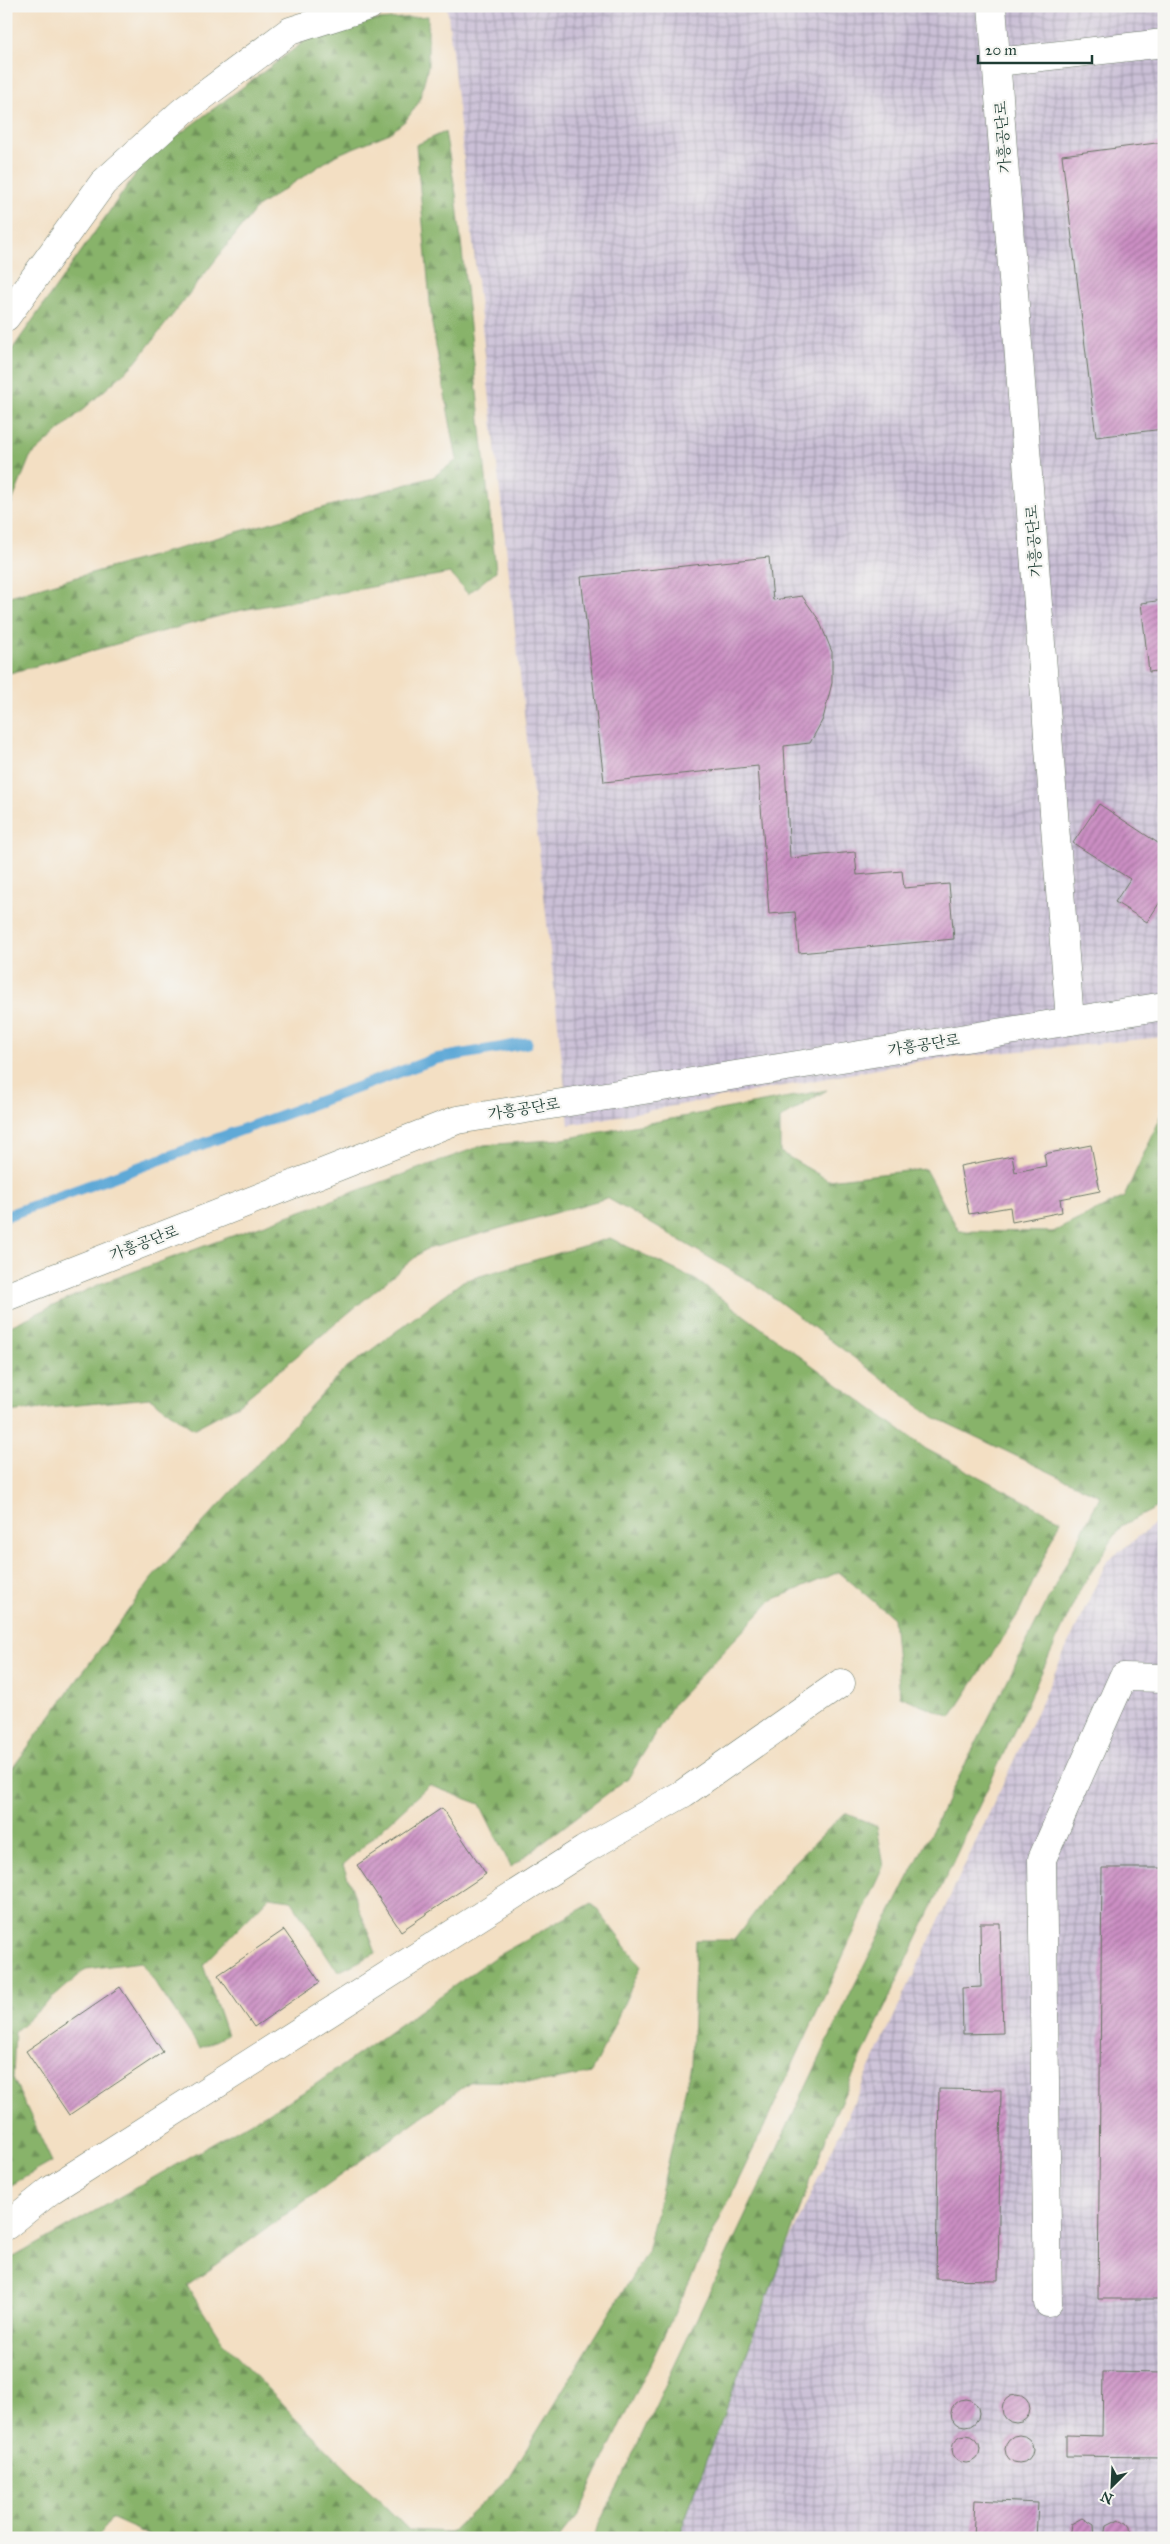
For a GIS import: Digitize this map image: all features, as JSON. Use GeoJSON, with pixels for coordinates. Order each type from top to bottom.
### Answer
{"type":"FeatureCollection","features":[{"type":"Feature","properties":{"kind":"street"},"geometry":{"type":"LineString","coordinates":[[6,317],[103,183],[183,111],[290,31],[369,6]]}},
{"type":"Feature","properties":{"kind":"street","name":"가흥공단로"},"geometry":{"type":"LineString","coordinates":[[992,6],[998,62],[1070,1021]]}},
{"type":"Feature","properties":{"kind":"street"},"geometry":{"type":"LineString","coordinates":[[998,62],[1164,43]]}},
{"type":"Feature","properties":{"kind":"street","name":"가흥공단로"},"geometry":{"type":"LineString","coordinates":[[6,1297],[457,1120],[1164,1006]]}},
{"type":"Feature","properties":{"kind":"street"},"geometry":{"type":"LineString","coordinates":[[1048,2303],[1042,1859],[1123,1677],[1164,1678]]}},
{"type":"Feature","properties":{"kind":"street"},"geometry":{"type":"LineString","coordinates":[[6,2226],[51,2190],[576,1855],[684,1793],[841,1683]]}},
{"type":"Feature","properties":{"kind":"shaded area"},"geometry":{"type":"Polygon","coordinates":[[[447,6],[1164,6],[1164,1037],[926,1060],[569,1125],[447,6]]]}},
{"type":"Feature","properties":{"kind":"shaded area"},"geometry":{"type":"Polygon","coordinates":[[[1164,1517],[1164,2538],[650,2538],[1107,1561],[1164,1517]]]}},
{"type":"Feature","properties":{"kind":"green space"},"geometry":{"type":"Polygon","coordinates":[[[428,16],[428,66],[419,102],[406,120],[390,133],[336,155],[257,207],[135,363],[30,457],[6,517],[6,358],[147,158],[328,24],[428,16]]]}},
{"type":"Feature","properties":{"kind":"green space"},"geometry":{"type":"Polygon","coordinates":[[[445,132],[456,194],[496,571],[468,594],[450,573],[242,610],[6,674],[6,597],[433,477],[457,460],[432,324],[416,145],[445,132]]]}},
{"type":"Feature","properties":{"kind":"green space"},"geometry":{"type":"Polygon","coordinates":[[[827,1090],[780,1119],[780,1152],[828,1180],[925,1169],[959,1231],[1053,1232],[1124,1197],[1164,1110],[1164,1504],[1121,1526],[1081,1588],[835,2114],[678,2538],[593,2538],[851,1992],[1100,1496],[932,1416],[758,1286],[607,1198],[424,1250],[238,1405],[193,1429],[150,1398],[6,1412],[6,1328],[102,1283],[484,1145],[563,1139],[827,1090]]]}},
{"type":"Feature","properties":{"kind":"green space"},"geometry":{"type":"Polygon","coordinates":[[[610,1238],[696,1280],[926,1449],[1061,1520],[1020,1611],[951,1717],[900,1696],[893,1618],[839,1572],[772,1600],[674,1703],[629,1777],[511,1867],[480,1804],[429,1785],[343,1865],[376,1953],[338,1972],[291,1900],[269,1897],[203,1965],[227,2035],[200,2048],[141,1962],[86,1969],[15,2031],[13,2078],[52,2162],[6,2188],[6,1777],[152,1578],[342,1372],[463,1281],[610,1238]]]}},
{"type":"Feature","properties":{"kind":"green space"},"geometry":{"type":"Polygon","coordinates":[[[845,1813],[877,1826],[884,1867],[764,2127],[577,2516],[559,2538],[156,2538],[111,2518],[98,2538],[6,2538],[7,2261],[309,2089],[495,1957],[592,1903],[641,1966],[592,2073],[544,2082],[471,2081],[187,2286],[222,2341],[311,2434],[409,2530],[452,2532],[510,2476],[647,2252],[691,2065],[696,1940],[734,1940],[790,1866],[845,1813]]]}},
{"type":"Feature","properties":{"kind":"building"},"geometry":{"type":"Polygon","coordinates":[[[1164,142],[1164,429],[1096,437],[1062,155],[1164,142]]]}},
{"type":"Feature","properties":{"kind":"building"},"geometry":{"type":"Polygon","coordinates":[[[769,557],[773,600],[802,596],[819,620],[832,652],[832,683],[823,719],[810,743],[784,746],[790,858],[855,852],[857,875],[902,871],[904,888],[949,884],[954,939],[799,953],[795,912],[769,914],[758,766],[604,782],[581,577],[769,557]]]}},
{"type":"Feature","properties":{"kind":"building"},"geometry":{"type":"Polygon","coordinates":[[[1164,600],[1164,670],[1149,672],[1141,603],[1164,600]]]}},
{"type":"Feature","properties":{"kind":"building"},"geometry":{"type":"Polygon","coordinates":[[[1099,804],[1164,847],[1164,903],[1160,902],[1147,922],[1115,902],[1130,879],[1073,843],[1099,804]]]}},
{"type":"Feature","properties":{"kind":"building"},"geometry":{"type":"Polygon","coordinates":[[[1091,1145],[1100,1191],[1060,1199],[1062,1212],[1012,1222],[1010,1207],[969,1214],[960,1166],[1012,1156],[1015,1172],[1046,1166],[1044,1154],[1091,1145]]]}},
{"type":"Feature","properties":{"kind":"building"},"geometry":{"type":"Polygon","coordinates":[[[442,1808],[486,1874],[401,1931],[357,1865],[442,1808]]]}},
{"type":"Feature","properties":{"kind":"building"},"geometry":{"type":"Polygon","coordinates":[[[1102,1868],[1164,1868],[1164,2299],[1098,2299],[1102,1868]]]}},
{"type":"Feature","properties":{"kind":"building"},"geometry":{"type":"Polygon","coordinates":[[[980,1923],[1000,1923],[1003,2033],[963,2034],[962,1988],[981,1987],[980,1923]]]}},
{"type":"Feature","properties":{"kind":"building"},"geometry":{"type":"Polygon","coordinates":[[[284,1930],[320,1982],[254,2027],[218,1975],[284,1930]]]}},
{"type":"Feature","properties":{"kind":"building"},"geometry":{"type":"Polygon","coordinates":[[[120,1987],[163,2052],[69,2115],[26,2051],[120,1987]]]}},
{"type":"Feature","properties":{"kind":"building"},"geometry":{"type":"Polygon","coordinates":[[[939,2089],[1001,2090],[998,2280],[936,2279],[939,2089]]]}},
{"type":"Feature","properties":{"kind":"building"},"geometry":{"type":"Polygon","coordinates":[[[1103,2372],[1164,2373],[1164,2457],[1066,2456],[1066,2435],[1102,2436],[1103,2372]]]}},
{"type":"Feature","properties":{"kind":"building"},"geometry":{"type":"Polygon","coordinates":[[[1016,2395],[1026,2399],[1030,2409],[1026,2419],[1016,2423],[1006,2419],[1002,2409],[1006,2399],[1016,2395]]]}},
{"type":"Feature","properties":{"kind":"building"},"geometry":{"type":"Polygon","coordinates":[[[965,2399],[975,2403],[979,2413],[975,2423],[965,2427],[955,2423],[951,2413],[955,2403],[965,2399]]]}},
{"type":"Feature","properties":{"kind":"building"},"geometry":{"type":"Polygon","coordinates":[[[966,2435],[976,2439],[980,2449],[976,2459],[966,2463],[956,2459],[952,2449],[956,2439],[966,2435]]]}},
{"type":"Feature","properties":{"kind":"building"},"geometry":{"type":"Polygon","coordinates":[[[1019,2435],[1029,2439],[1033,2449],[1029,2459],[1019,2463],[1009,2459],[1005,2449],[1009,2439],[1019,2435]]]}},
{"type":"Feature","properties":{"kind":"building"},"geometry":{"type":"Polygon","coordinates":[[[975,2500],[1038,2503],[1036,2538],[973,2538],[975,2500]]]}},
{"type":"Feature","properties":{"kind":"building"},"geometry":{"type":"Polygon","coordinates":[[[1083,2518],[1094,2525],[1095,2538],[1070,2538],[1072,2524],[1083,2518]]]}},
{"type":"Feature","properties":{"kind":"building"},"geometry":{"type":"Polygon","coordinates":[[[1119,2519],[1130,2527],[1131,2538],[1105,2538],[1107,2525],[1119,2519]]]}},
{"type":"Feature","properties":{"kind":"waterway"},"geometry":{"type":"LineString","coordinates":[[6,1216],[435,1059],[527,1043]]}}]}
